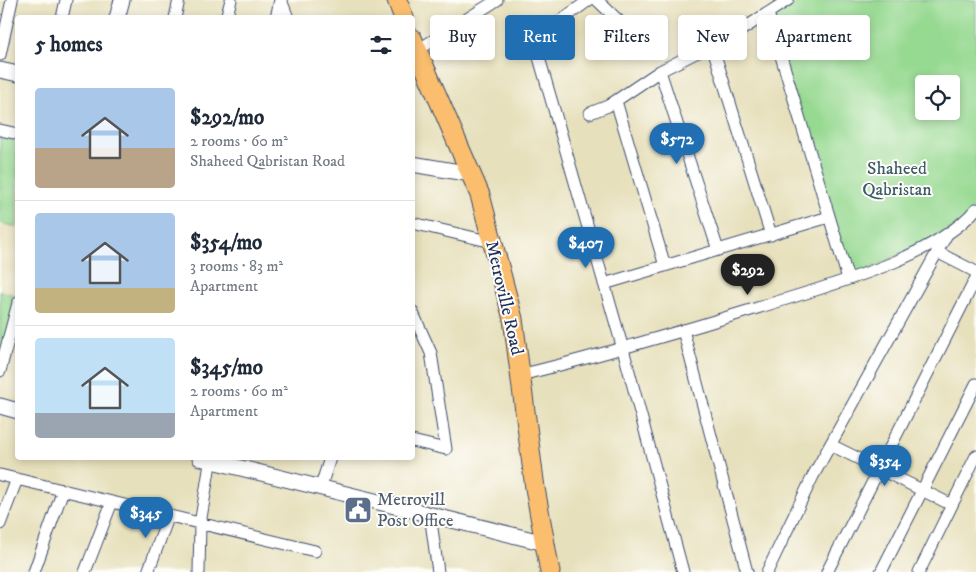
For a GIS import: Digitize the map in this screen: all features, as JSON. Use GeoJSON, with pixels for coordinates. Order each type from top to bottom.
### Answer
{"type":"FeatureCollection","features":[{"type":"Feature","properties":{"kind":"main road"},"geometry":{"type":"LineString","coordinates":[[397,0],[403,15]]}},
{"type":"Feature","properties":{"kind":"main road","name":"Metroville Road"},"geometry":{"type":"LineString","coordinates":[[415,44],[480,195],[513,319],[550,572]]}},
{"type":"Feature","properties":{"kind":"street"},"geometry":{"type":"LineString","coordinates":[[0,55],[12,0]]}},
{"type":"Feature","properties":{"kind":"street"},"geometry":{"type":"LineString","coordinates":[[63,15],[66,0]]}},
{"type":"Feature","properties":{"kind":"street"},"geometry":{"type":"LineString","coordinates":[[119,15],[122,0]]}},
{"type":"Feature","properties":{"kind":"street"},"geometry":{"type":"LineString","coordinates":[[176,15],[179,0]]}},
{"type":"Feature","properties":{"kind":"street"},"geometry":{"type":"LineString","coordinates":[[227,15],[231,0]]}},
{"type":"Feature","properties":{"kind":"street"},"geometry":{"type":"LineString","coordinates":[[277,15],[280,0]]}},
{"type":"Feature","properties":{"kind":"street"},"geometry":{"type":"LineString","coordinates":[[280,0],[287,15]]}},
{"type":"Feature","properties":{"kind":"street"},"geometry":{"type":"LineString","coordinates":[[415,44],[497,0]]}},
{"type":"Feature","properties":{"kind":"street"},"geometry":{"type":"LineString","coordinates":[[589,0],[534,40],[623,349],[683,572]]}},
{"type":"Feature","properties":{"kind":"street"},"geometry":{"type":"LineString","coordinates":[[597,0],[613,15]]}},
{"type":"Feature","properties":{"kind":"street"},"geometry":{"type":"LineString","coordinates":[[747,25],[788,0]]}},
{"type":"Feature","properties":{"kind":"street"},"geometry":{"type":"LineString","coordinates":[[768,13],[848,279]]}},
{"type":"Feature","properties":{"kind":"street"},"geometry":{"type":"LineString","coordinates":[[590,113],[616,101],[660,71],[682,60]]}},
{"type":"Feature","properties":{"kind":"street"},"geometry":{"type":"LineString","coordinates":[[717,60],[770,234]]}},
{"type":"Feature","properties":{"kind":"street"},"geometry":{"type":"LineString","coordinates":[[0,70],[15,73]]}},
{"type":"Feature","properties":{"kind":"street"},"geometry":{"type":"LineString","coordinates":[[660,71],[718,250]]}},
{"type":"Feature","properties":{"kind":"street"},"geometry":{"type":"LineString","coordinates":[[616,101],[665,266]]}},
{"type":"Feature","properties":{"kind":"street"},"geometry":{"type":"LineString","coordinates":[[0,130],[15,133]]}},
{"type":"Feature","properties":{"kind":"street"},"geometry":{"type":"LineString","coordinates":[[415,165],[471,174]]}},
{"type":"Feature","properties":{"kind":"street"},"geometry":{"type":"LineString","coordinates":[[520,375],[623,349],[848,279],[930,246],[964,223],[976,209]]}},
{"type":"Feature","properties":{"kind":"street"},"geometry":{"type":"LineString","coordinates":[[604,284],[829,217]]}},
{"type":"Feature","properties":{"kind":"street"},"geometry":{"type":"LineString","coordinates":[[415,224],[492,242]]}},
{"type":"Feature","properties":{"kind":"street"},"geometry":{"type":"LineString","coordinates":[[767,572],[831,445],[947,234]]}},
{"type":"Feature","properties":{"kind":"street"},"geometry":{"type":"LineString","coordinates":[[937,252],[976,272]]}},
{"type":"Feature","properties":{"kind":"street"},"geometry":{"type":"LineString","coordinates":[[826,572],[976,278]]}},
{"type":"Feature","properties":{"kind":"street"},"geometry":{"type":"LineString","coordinates":[[415,318],[431,353],[446,449],[415,442]]}},
{"type":"Feature","properties":{"kind":"street"},"geometry":{"type":"LineString","coordinates":[[0,371],[13,336],[15,323]]}},
{"type":"Feature","properties":{"kind":"street"},"geometry":{"type":"LineString","coordinates":[[684,330],[747,572]]}},
{"type":"Feature","properties":{"kind":"street"},"geometry":{"type":"LineString","coordinates":[[881,572],[976,384]]}},
{"type":"Feature","properties":{"kind":"street"},"geometry":{"type":"LineString","coordinates":[[0,406],[15,410]]}},
{"type":"Feature","properties":{"kind":"street"},"geometry":{"type":"LineString","coordinates":[[831,445],[952,505]]}},
{"type":"Feature","properties":{"kind":"street"},"geometry":{"type":"LineString","coordinates":[[919,572],[976,456]]}},
{"type":"Feature","properties":{"kind":"street"},"geometry":{"type":"LineString","coordinates":[[200,572],[200,524],[207,460]]}},
{"type":"Feature","properties":{"kind":"street"},"geometry":{"type":"LineString","coordinates":[[215,460],[545,543]]}},
{"type":"Feature","properties":{"kind":"street"},"geometry":{"type":"LineString","coordinates":[[320,488],[329,460]]}},
{"type":"Feature","properties":{"kind":"street"},"geometry":{"type":"LineString","coordinates":[[0,475],[315,551]]}},
{"type":"Feature","properties":{"kind":"street"},"geometry":{"type":"LineString","coordinates":[[0,524],[17,479]]}},
{"type":"Feature","properties":{"kind":"street"},"geometry":{"type":"LineString","coordinates":[[34,572],[63,490]]}},
{"type":"Feature","properties":{"kind":"street"},"geometry":{"type":"LineString","coordinates":[[85,572],[112,502]]}},
{"type":"Feature","properties":{"kind":"street"},"geometry":{"type":"LineString","coordinates":[[430,514],[438,572]]}},
{"type":"Feature","properties":{"kind":"street"},"geometry":{"type":"LineString","coordinates":[[148,572],[169,515]]}},
{"type":"Feature","properties":{"kind":"green space","name":"Shaheed Qabristan"},"geometry":{"type":"Polygon","coordinates":[[[788,0],[976,0],[976,208],[964,223],[851,278],[783,60],[870,60],[870,15],[769,15],[768,13],[788,0]]]}},
{"type":"Feature","properties":{"kind":"green space"},"geometry":{"type":"Polygon","coordinates":[[[0,130],[15,134],[15,227],[0,223],[0,130]]]}},
{"type":"Feature","properties":{"kind":"green space"},"geometry":{"type":"Polygon","coordinates":[[[0,291],[15,295],[15,308],[0,370],[0,291]]]}},
{"type":"Feature","properties":{"kind":"place","name":"Metrovill Post Office"},"geometry":{"type":"Point","coordinates":[358,510]}}]}
